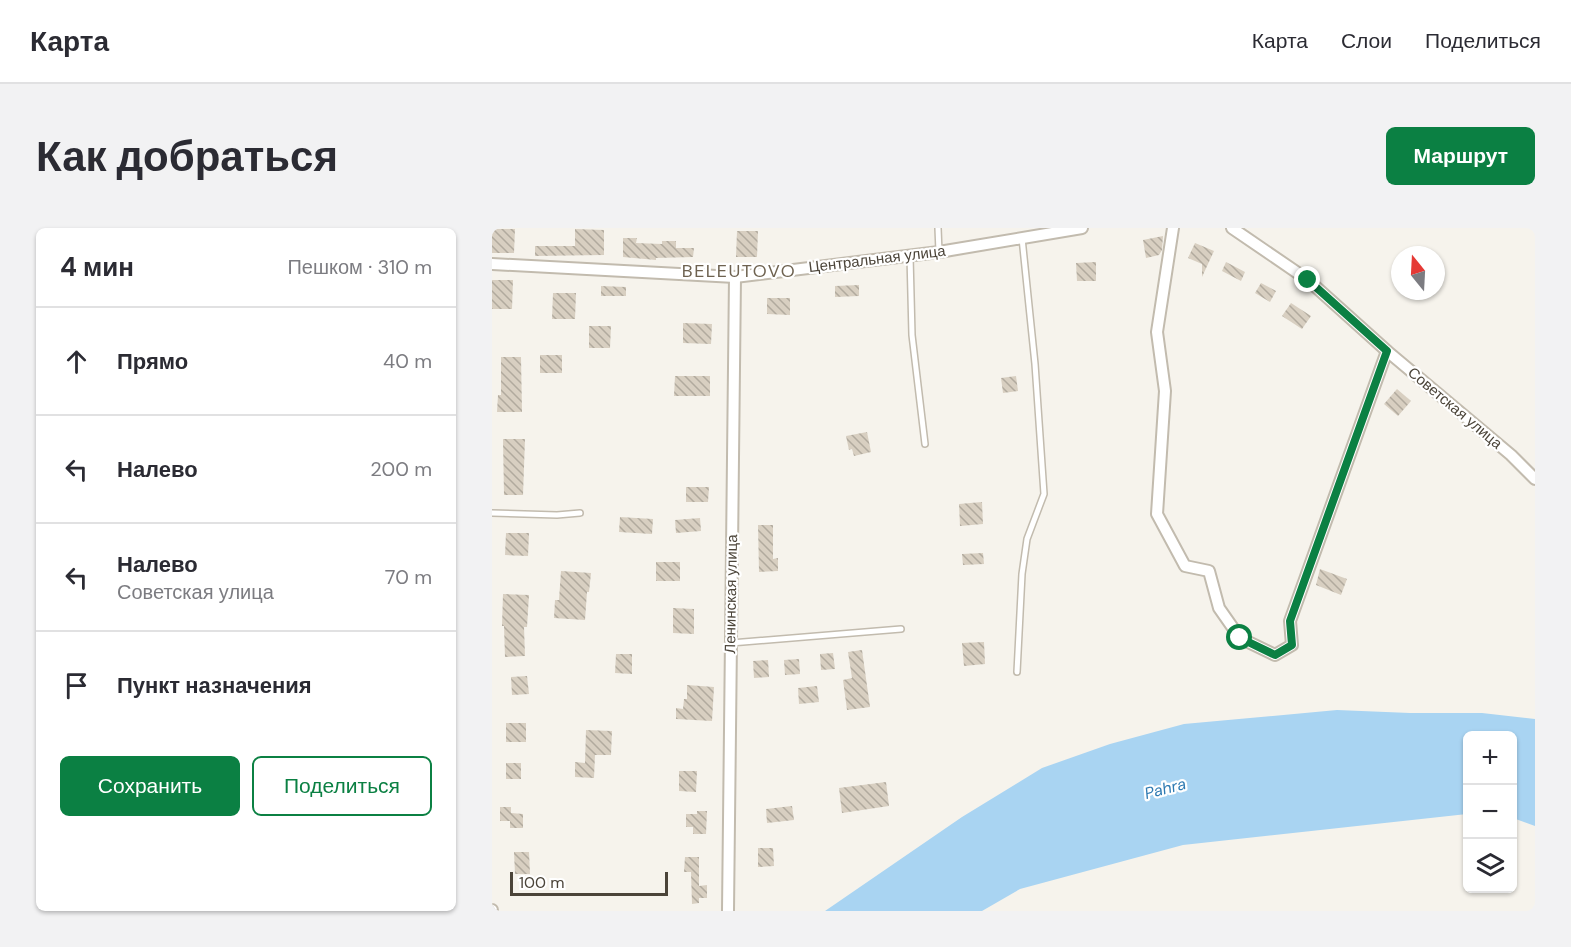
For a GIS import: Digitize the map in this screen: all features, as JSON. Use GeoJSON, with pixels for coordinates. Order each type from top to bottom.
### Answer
{"type":"FeatureCollection","features":[{"type":"Feature","properties":{"kind":"street","name":"Центральная улица"},"geometry":{"type":"LineString","coordinates":[[492,264],[735,277],[939,252],[1082,228]]}},
{"type":"Feature","properties":{"kind":"street"},"geometry":{"type":"LineString","coordinates":[[1173,228],[1156,332],[1165,391],[1157,514],[1185,566],[1209,571],[1220,608],[1240,638],[1275,655],[1292,645],[1290,621],[1387,351]]}},
{"type":"Feature","properties":{"kind":"street","name":"Советская улица"},"geometry":{"type":"LineString","coordinates":[[1232,228],[1308,280],[1387,351],[1511,455],[1535,479]]}},
{"type":"Feature","properties":{"kind":"street","name":"Ленинская улица"},"geometry":{"type":"LineString","coordinates":[[728,911],[735,277]]}},
{"type":"Feature","properties":{"kind":"lane"},"geometry":{"type":"LineString","coordinates":[[938,228],[939,252]]}},
{"type":"Feature","properties":{"kind":"lane"},"geometry":{"type":"LineString","coordinates":[[1017,672],[1022,574],[1027,539],[1044,494],[1035,364],[1022,238]]}},
{"type":"Feature","properties":{"kind":"lane"},"geometry":{"type":"LineString","coordinates":[[910,256],[912,334],[925,444]]}},
{"type":"Feature","properties":{"kind":"lane"},"geometry":{"type":"LineString","coordinates":[[492,513],[557,515],[580,513]]}},
{"type":"Feature","properties":{"kind":"lane"},"geometry":{"type":"LineString","coordinates":[[731,643],[902,629]]}},
{"type":"Feature","properties":{"kind":"water","name":"Pahra"},"geometry":{"type":"Polygon","coordinates":[[[1337,710],[1482,713],[1535,719],[1535,826],[1517,819],[1517,731],[1463,731],[1463,814],[1183,845],[1020,889],[982,911],[825,911],[962,817],[1042,768],[1110,744],[1184,724],[1337,710]]]}},
{"type":"Feature","properties":{"kind":"building"},"geometry":{"type":"Polygon","coordinates":[[[492,229],[515,229],[514,253],[492,253],[492,229]]]}},
{"type":"Feature","properties":{"kind":"building"},"geometry":{"type":"Polygon","coordinates":[[[575,229],[604,230],[604,255],[535,256],[535,246],[575,246],[575,229]]]}},
{"type":"Feature","properties":{"kind":"building"},"geometry":{"type":"Polygon","coordinates":[[[737,231],[758,231],[757,257],[736,257],[737,231]]]}},
{"type":"Feature","properties":{"kind":"building"},"geometry":{"type":"Polygon","coordinates":[[[1163,236],[1162,250],[1159,255],[1146,258],[1143,240],[1163,236]]]}},
{"type":"Feature","properties":{"kind":"building"},"geometry":{"type":"Polygon","coordinates":[[[623,238],[637,238],[636,243],[662,244],[662,241],[676,241],[676,248],[694,248],[693,257],[656,258],[656,260],[623,257],[623,238]]]}},
{"type":"Feature","properties":{"kind":"building"},"geometry":{"type":"Polygon","coordinates":[[[1195,243],[1214,251],[1202,277],[1202,264],[1188,258],[1195,243]]]}},
{"type":"Feature","properties":{"kind":"building"},"geometry":{"type":"Polygon","coordinates":[[[1096,262],[1096,281],[1077,281],[1076,263],[1096,262]]]}},
{"type":"Feature","properties":{"kind":"building"},"geometry":{"type":"Polygon","coordinates":[[[1226,262],[1245,272],[1241,281],[1222,271],[1226,262]]]}},
{"type":"Feature","properties":{"kind":"building"},"geometry":{"type":"Polygon","coordinates":[[[492,280],[513,280],[512,309],[492,309],[492,280]]]}},
{"type":"Feature","properties":{"kind":"building"},"geometry":{"type":"Polygon","coordinates":[[[1261,283],[1276,291],[1270,302],[1255,293],[1261,283]]]}},
{"type":"Feature","properties":{"kind":"building"},"geometry":{"type":"Polygon","coordinates":[[[859,285],[859,296],[835,297],[835,286],[859,285]]]}},
{"type":"Feature","properties":{"kind":"building"},"geometry":{"type":"Polygon","coordinates":[[[601,286],[626,287],[626,296],[601,296],[601,286]]]}},
{"type":"Feature","properties":{"kind":"building"},"geometry":{"type":"Polygon","coordinates":[[[553,293],[576,293],[575,319],[552,319],[553,293]]]}},
{"type":"Feature","properties":{"kind":"building"},"geometry":{"type":"Polygon","coordinates":[[[767,298],[790,298],[790,315],[767,314],[767,298]]]}},
{"type":"Feature","properties":{"kind":"building"},"geometry":{"type":"Polygon","coordinates":[[[1291,303],[1311,316],[1302,329],[1282,316],[1291,303]]]}},
{"type":"Feature","properties":{"kind":"building"},"geometry":{"type":"Polygon","coordinates":[[[683,323],[712,324],[711,344],[683,343],[683,323]]]}},
{"type":"Feature","properties":{"kind":"building"},"geometry":{"type":"Polygon","coordinates":[[[589,326],[611,326],[610,348],[589,348],[589,326]]]}},
{"type":"Feature","properties":{"kind":"building"},"geometry":{"type":"Polygon","coordinates":[[[540,355],[562,355],[562,373],[540,373],[540,355]]]}},
{"type":"Feature","properties":{"kind":"building"},"geometry":{"type":"Polygon","coordinates":[[[501,357],[521,357],[522,412],[497,412],[498,395],[501,395],[501,357]]]}},
{"type":"Feature","properties":{"kind":"building"},"geometry":{"type":"Polygon","coordinates":[[[675,376],[710,376],[710,396],[674,396],[675,376]]]}},
{"type":"Feature","properties":{"kind":"building"},"geometry":{"type":"Polygon","coordinates":[[[1016,376],[1018,391],[1003,393],[1001,378],[1016,376]]]}},
{"type":"Feature","properties":{"kind":"building"},"geometry":{"type":"Polygon","coordinates":[[[1397,389],[1411,401],[1398,416],[1384,404],[1397,389]]]}},
{"type":"Feature","properties":{"kind":"building"},"geometry":{"type":"Polygon","coordinates":[[[867,432],[871,452],[854,456],[852,449],[849,450],[846,436],[867,432]]]}},
{"type":"Feature","properties":{"kind":"building"},"geometry":{"type":"Polygon","coordinates":[[[503,439],[525,439],[523,495],[504,495],[503,439]]]}},
{"type":"Feature","properties":{"kind":"building"},"geometry":{"type":"Polygon","coordinates":[[[686,487],[709,487],[708,502],[686,502],[686,487]]]}},
{"type":"Feature","properties":{"kind":"building"},"geometry":{"type":"Polygon","coordinates":[[[982,502],[983,524],[960,526],[959,504],[982,502]]]}},
{"type":"Feature","properties":{"kind":"building"},"geometry":{"type":"Polygon","coordinates":[[[620,517],[653,519],[652,534],[619,532],[620,517]]]}},
{"type":"Feature","properties":{"kind":"building"},"geometry":{"type":"Polygon","coordinates":[[[700,518],[701,531],[676,533],[675,520],[700,518]]]}},
{"type":"Feature","properties":{"kind":"building"},"geometry":{"type":"Polygon","coordinates":[[[758,525],[773,525],[773,559],[778,558],[778,571],[759,572],[758,525]]]}},
{"type":"Feature","properties":{"kind":"building"},"geometry":{"type":"Polygon","coordinates":[[[506,533],[529,533],[528,556],[505,555],[506,533]]]}},
{"type":"Feature","properties":{"kind":"building"},"geometry":{"type":"Polygon","coordinates":[[[983,553],[984,564],[963,565],[962,554],[983,553]]]}},
{"type":"Feature","properties":{"kind":"building"},"geometry":{"type":"Polygon","coordinates":[[[656,562],[680,562],[680,581],[656,581],[656,562]]]}},
{"type":"Feature","properties":{"kind":"building"},"geometry":{"type":"Polygon","coordinates":[[[1320,569],[1347,579],[1341,595],[1316,585],[1320,569]]]}},
{"type":"Feature","properties":{"kind":"building"},"geometry":{"type":"Polygon","coordinates":[[[561,571],[591,573],[585,620],[554,618],[555,600],[559,600],[561,571]]]}},
{"type":"Feature","properties":{"kind":"building"},"geometry":{"type":"Polygon","coordinates":[[[503,594],[529,595],[527,627],[524,627],[525,656],[505,657],[504,626],[502,626],[503,594]]]}},
{"type":"Feature","properties":{"kind":"building"},"geometry":{"type":"Polygon","coordinates":[[[673,608],[694,609],[694,634],[673,633],[673,608]]]}},
{"type":"Feature","properties":{"kind":"building"},"geometry":{"type":"Polygon","coordinates":[[[984,642],[985,664],[964,666],[962,643],[984,642]]]}},
{"type":"Feature","properties":{"kind":"building"},"geometry":{"type":"Polygon","coordinates":[[[862,650],[870,707],[847,710],[843,680],[852,678],[848,652],[862,650]]]}},
{"type":"Feature","properties":{"kind":"building"},"geometry":{"type":"Polygon","coordinates":[[[833,653],[835,669],[821,670],[820,654],[833,653]]]}},
{"type":"Feature","properties":{"kind":"building"},"geometry":{"type":"Polygon","coordinates":[[[616,654],[632,654],[632,674],[615,673],[616,654]]]}},
{"type":"Feature","properties":{"kind":"building"},"geometry":{"type":"Polygon","coordinates":[[[799,659],[800,674],[785,675],[784,660],[799,659]]]}},
{"type":"Feature","properties":{"kind":"building"},"geometry":{"type":"Polygon","coordinates":[[[768,660],[769,677],[754,678],[753,661],[768,660]]]}},
{"type":"Feature","properties":{"kind":"building"},"geometry":{"type":"Polygon","coordinates":[[[527,676],[529,694],[512,695],[511,677],[527,676]]]}},
{"type":"Feature","properties":{"kind":"building"},"geometry":{"type":"Polygon","coordinates":[[[687,685],[714,687],[712,721],[676,719],[676,708],[683,709],[684,699],[687,699],[687,685]]]}},
{"type":"Feature","properties":{"kind":"building"},"geometry":{"type":"Polygon","coordinates":[[[817,686],[819,702],[799,704],[798,688],[817,686]]]}},
{"type":"Feature","properties":{"kind":"building"},"geometry":{"type":"Polygon","coordinates":[[[506,723],[526,723],[526,742],[506,742],[506,723]]]}},
{"type":"Feature","properties":{"kind":"building"},"geometry":{"type":"Polygon","coordinates":[[[586,730],[612,731],[611,755],[595,755],[594,778],[575,777],[575,762],[585,763],[586,730]]]}},
{"type":"Feature","properties":{"kind":"building"},"geometry":{"type":"Polygon","coordinates":[[[506,763],[521,763],[521,779],[506,779],[506,763]]]}},
{"type":"Feature","properties":{"kind":"building"},"geometry":{"type":"Polygon","coordinates":[[[679,771],[697,771],[696,792],[679,791],[679,771]]]}},
{"type":"Feature","properties":{"kind":"building"},"geometry":{"type":"Polygon","coordinates":[[[886,782],[889,806],[842,813],[839,788],[886,782]]]}},
{"type":"Feature","properties":{"kind":"building"},"geometry":{"type":"Polygon","coordinates":[[[792,806],[794,820],[767,823],[766,809],[792,806]]]}},
{"type":"Feature","properties":{"kind":"building"},"geometry":{"type":"Polygon","coordinates":[[[500,807],[511,807],[511,813],[523,814],[523,828],[510,828],[510,821],[500,821],[500,807]]]}},
{"type":"Feature","properties":{"kind":"building"},"geometry":{"type":"Polygon","coordinates":[[[697,811],[707,811],[706,834],[693,834],[693,827],[686,827],[686,814],[697,814],[697,811]]]}},
{"type":"Feature","properties":{"kind":"building"},"geometry":{"type":"Polygon","coordinates":[[[758,848],[773,848],[774,866],[758,867],[758,848]]]}},
{"type":"Feature","properties":{"kind":"building"},"geometry":{"type":"Polygon","coordinates":[[[514,852],[529,852],[530,874],[515,874],[514,852]]]}},
{"type":"Feature","properties":{"kind":"building"},"geometry":{"type":"Polygon","coordinates":[[[685,857],[699,857],[699,886],[707,885],[707,898],[699,898],[699,903],[692,904],[691,872],[684,872],[685,857]]]}},
{"type":"Feature","properties":{"kind":"district","name":"BELEUTOVO"},"geometry":{"type":"Point","coordinates":[739,271]}},
{"type":"Feature","properties":{"kind":"route"},"geometry":{"type":"LineString","coordinates":[[1240,638],[1275,655],[1292,645],[1290,621],[1387,351],[1308,280]]}}]}
